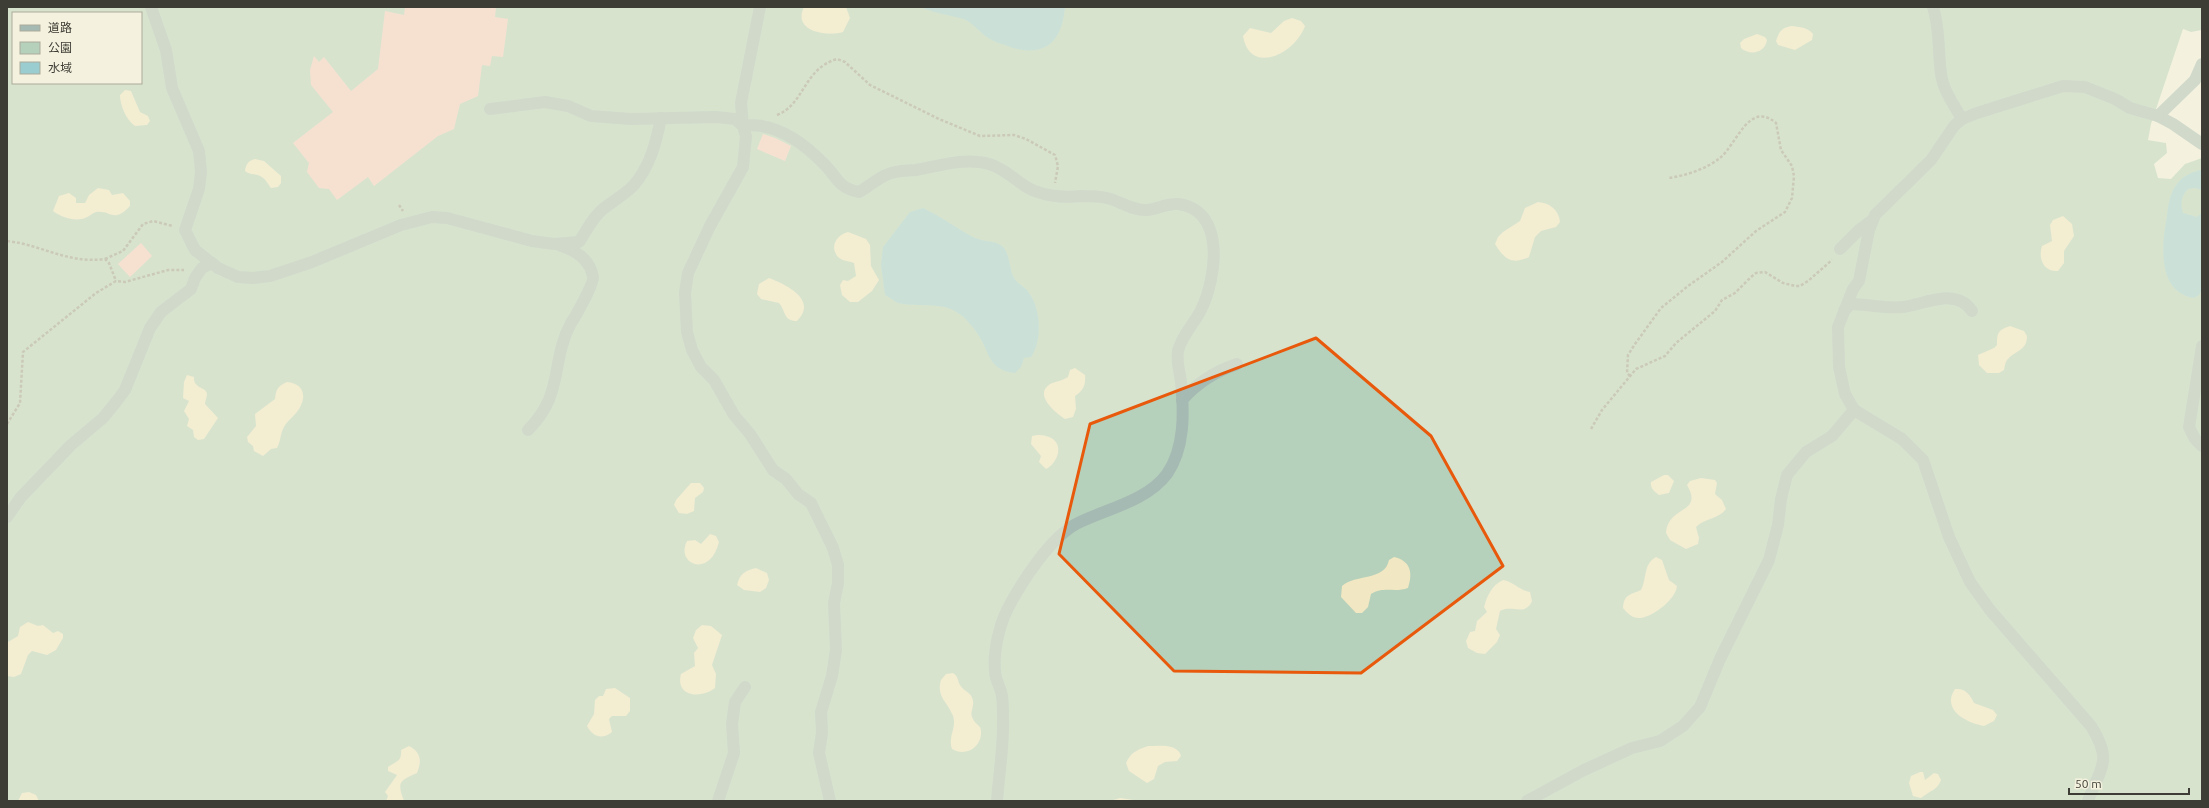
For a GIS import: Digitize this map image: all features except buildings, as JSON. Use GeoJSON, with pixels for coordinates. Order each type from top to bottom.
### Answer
{"type":"FeatureCollection","features":[{"type":"Feature","properties":{"kind":"lane"},"geometry":{"type":"LineString","coordinates":[[151,7],[166,50],[172,88],[199,151],[201,172],[199,189],[185,230],[195,250],[212,263],[238,277],[253,278],[270,276],[312,262],[401,225],[432,218],[447,218],[491,231],[554,244],[580,253],[593,275],[593,282],[580,304],[562,345],[554,390],[547,406],[540,419],[528,430]]}},
{"type":"Feature","properties":{"kind":"lane"},"geometry":{"type":"LineString","coordinates":[[760,7],[741,103],[743,126],[746,136],[743,167],[710,226],[688,273],[685,293],[687,332],[692,350],[702,367],[714,380],[734,415],[750,434],[772,470],[786,479],[798,494],[811,503],[832,548],[838,565],[838,584],[834,603],[836,650],[832,676],[821,712],[822,733],[819,753],[830,801]]}},
{"type":"Feature","properties":{"kind":"lane"},"geometry":{"type":"LineString","coordinates":[[1933,7],[1940,43],[1941,76],[1947,93],[1962,119]]}},
{"type":"Feature","properties":{"kind":"lane"},"geometry":{"type":"LineString","coordinates":[[2158,116],[2195,80],[2202,64]]}},
{"type":"Feature","properties":{"kind":"lane"},"geometry":{"type":"LineString","coordinates":[[1840,249],[1855,233],[1871,221],[1875,215],[1931,160],[1947,134],[1962,119],[2063,86],[2085,87],[2115,99],[2130,108],[2158,116],[2173,124],[2202,144]]}},
{"type":"Feature","properties":{"kind":"lane"},"geometry":{"type":"LineString","coordinates":[[490,109],[545,102],[568,106],[591,116],[661,118],[716,117],[735,119],[743,126],[757,124],[784,133],[804,145],[827,168],[835,179],[850,190],[859,192],[883,176],[899,170],[914,170],[958,162],[988,164],[1011,174],[1026,187],[1052,195],[1108,198],[1134,208],[1146,210],[1181,204],[1192,208],[1208,222],[1214,239],[1211,272],[1204,302],[1199,314],[1190,326],[1178,351],[1182,400],[1181,435],[1178,448],[1167,473],[1157,485],[1141,495],[1072,526],[1053,543],[1036,564],[1018,589],[1006,613],[996,650],[994,673],[1002,695],[1004,721],[997,801]]}},
{"type":"Feature","properties":{"kind":"lane"},"geometry":{"type":"LineString","coordinates":[[554,244],[580,242],[592,221],[603,209],[632,187],[650,161],[661,118]]}},
{"type":"Feature","properties":{"kind":"lane"},"geometry":{"type":"LineString","coordinates":[[1871,221],[1863,256],[1862,269],[1838,327],[1840,367],[1845,394],[1854,410],[1902,439],[1923,460],[1948,537],[1970,582],[1990,610],[2091,726],[2102,744],[2105,756],[2103,766],[2088,801]]}},
{"type":"Feature","properties":{"kind":"lane"},"geometry":{"type":"LineString","coordinates":[[7,517],[21,497],[71,445],[103,418],[116,402],[125,390],[150,328],[161,312],[191,289],[198,273],[202,268],[212,263]]}},
{"type":"Feature","properties":{"kind":"lane"},"geometry":{"type":"LineString","coordinates":[[1844,311],[1850,304],[1903,307],[1920,302],[1954,298],[1967,303],[1972,311]]}},
{"type":"Feature","properties":{"kind":"lane"},"geometry":{"type":"LineString","coordinates":[[2202,346],[2189,427],[2195,440],[2202,446]]}},
{"type":"Feature","properties":{"kind":"lane"},"geometry":{"type":"LineString","coordinates":[[1182,400],[1203,381],[1227,367],[1237,364]]}},
{"type":"Feature","properties":{"kind":"lane"},"geometry":{"type":"LineString","coordinates":[[1527,801],[1584,770],[1625,751],[1660,741],[1683,726],[1700,707],[1720,659],[1769,560],[1778,525],[1781,499],[1787,475],[1806,452],[1832,436],[1854,410]]}},
{"type":"Feature","properties":{"kind":"lane"},"geometry":{"type":"LineString","coordinates":[[718,801],[734,753],[732,724],[735,702],[745,687]]}},
{"type":"Feature","properties":{"kind":"path"},"geometry":{"type":"LineString","coordinates":[[757,124],[786,112],[794,103],[802,88],[814,73],[821,66],[837,59],[845,62],[870,85],[939,119],[980,136],[1020,137],[1056,155],[1058,166],[1052,195]]}},
{"type":"Feature","properties":{"kind":"path"},"geometry":{"type":"LineString","coordinates":[[1630,376],[1627,373],[1628,355],[1658,312],[1688,286],[1722,262],[1756,231],[1785,212],[1792,198],[1794,171],[1781,150],[1776,123],[1769,117],[1758,116],[1748,121],[1732,146],[1712,163],[1675,177],[1668,178]]}},
{"type":"Feature","properties":{"kind":"path"},"geometry":{"type":"LineString","coordinates":[[7,240],[24,243],[60,256],[92,261],[105,259],[123,251],[143,224],[153,221],[185,230]]}},
{"type":"Feature","properties":{"kind":"path"},"geometry":{"type":"LineString","coordinates":[[1591,429],[1602,410],[1618,393],[1630,376],[1641,366],[1665,356],[1676,343],[1715,311],[1722,300],[1735,293],[1756,273],[1765,272],[1783,283],[1800,286],[1828,264],[1840,249]]}},
{"type":"Feature","properties":{"kind":"path"},"geometry":{"type":"LineString","coordinates":[[105,259],[109,263],[116,281]]}},
{"type":"Feature","properties":{"kind":"path"},"geometry":{"type":"LineString","coordinates":[[7,424],[20,403],[23,352],[96,293],[116,281],[126,282],[168,270],[198,273]]}},
{"type":"Feature","properties":{"kind":"highlighted area"},"geometry":{"type":"Polygon","coordinates":[[[1316,338],[1431,436],[1503,566],[1361,673],[1174,671],[1059,554],[1090,424],[1316,338]]]}},
{"type":"Feature","properties":{"kind":"green space"},"geometry":{"type":"Polygon","coordinates":[[[7,7],[2202,7],[2202,30],[2191,32],[2183,29],[2151,124],[2148,140],[2166,143],[2167,153],[2154,164],[2158,178],[2171,179],[2185,164],[2202,158],[2202,801],[7,801],[7,7]]]}},
{"type":"Feature","properties":{"kind":"sand"},"geometry":{"type":"Polygon","coordinates":[[[804,7],[846,7],[850,18],[843,32],[828,34],[820,33],[807,27],[803,22],[802,15],[804,7]]]}},
{"type":"Feature","properties":{"kind":"sand"},"geometry":{"type":"Polygon","coordinates":[[[1292,18],[1301,21],[1305,26],[1300,36],[1283,52],[1263,58],[1254,55],[1247,48],[1243,36],[1250,28],[1271,33],[1284,21],[1292,18]]]}},
{"type":"Feature","properties":{"kind":"sand"},"geometry":{"type":"Polygon","coordinates":[[[1791,26],[1809,30],[1813,34],[1812,40],[1795,50],[1778,45],[1776,41],[1779,33],[1783,29],[1791,26]]]}},
{"type":"Feature","properties":{"kind":"sand"},"geometry":{"type":"Polygon","coordinates":[[[1757,34],[1765,37],[1767,40],[1763,48],[1757,52],[1749,52],[1741,48],[1740,43],[1744,39],[1757,34]]]}},
{"type":"Feature","properties":{"kind":"sand"},"geometry":{"type":"Polygon","coordinates":[[[125,90],[131,91],[140,112],[148,116],[150,121],[147,125],[135,126],[126,116],[120,99],[120,95],[125,90]]]}},
{"type":"Feature","properties":{"kind":"sand"},"geometry":{"type":"Polygon","coordinates":[[[255,159],[264,161],[281,176],[281,183],[278,187],[271,188],[262,177],[245,171],[248,163],[255,159]]]}},
{"type":"Feature","properties":{"kind":"sand"},"geometry":{"type":"Polygon","coordinates":[[[98,188],[109,190],[112,195],[123,193],[130,201],[130,206],[120,214],[113,215],[96,212],[81,219],[64,217],[53,211],[59,196],[69,193],[76,198],[76,203],[85,203],[89,195],[98,188]]]}},
{"type":"Feature","properties":{"kind":"sand"},"geometry":{"type":"Polygon","coordinates":[[[1538,202],[1553,208],[1558,214],[1560,222],[1556,227],[1541,231],[1535,237],[1529,257],[1518,261],[1509,260],[1502,254],[1495,244],[1498,237],[1520,221],[1525,208],[1538,202]]]}},
{"type":"Feature","properties":{"kind":"sand"},"geometry":{"type":"Polygon","coordinates":[[[2063,216],[2072,224],[2074,236],[2064,251],[2064,263],[2058,271],[2053,271],[2045,267],[2041,259],[2041,251],[2042,246],[2052,241],[2050,225],[2053,220],[2063,216]]]}},
{"type":"Feature","properties":{"kind":"sand"},"geometry":{"type":"Polygon","coordinates":[[[848,232],[866,239],[870,245],[871,266],[879,280],[872,291],[858,302],[850,302],[842,295],[840,285],[843,280],[848,281],[856,276],[854,263],[838,257],[834,249],[834,245],[838,238],[844,233],[848,232]]]}},
{"type":"Feature","properties":{"kind":"sand"},"geometry":{"type":"Polygon","coordinates":[[[769,278],[791,289],[798,294],[802,300],[804,306],[803,313],[797,321],[792,321],[785,315],[779,303],[761,299],[757,294],[759,284],[769,278]]]}},
{"type":"Feature","properties":{"kind":"sand"},"geometry":{"type":"Polygon","coordinates":[[[2010,326],[2024,331],[2027,336],[2027,341],[2021,349],[2008,359],[2004,370],[1999,373],[1987,373],[1979,365],[1978,355],[1994,348],[1997,345],[1999,332],[2010,326]]]}},
{"type":"Feature","properties":{"kind":"sand"},"geometry":{"type":"Polygon","coordinates":[[[1075,368],[1085,375],[1085,382],[1082,390],[1075,396],[1076,409],[1073,417],[1065,419],[1056,413],[1045,398],[1044,393],[1045,388],[1050,384],[1068,377],[1070,370],[1075,368]]]}},
{"type":"Feature","properties":{"kind":"sand"},"geometry":{"type":"Polygon","coordinates":[[[187,375],[194,377],[196,384],[205,390],[207,395],[205,404],[218,418],[204,439],[198,440],[194,437],[193,430],[187,426],[189,419],[184,411],[189,401],[183,398],[184,382],[187,375]]]}},
{"type":"Feature","properties":{"kind":"sand"},"geometry":{"type":"Polygon","coordinates":[[[287,382],[299,386],[303,392],[303,400],[298,411],[284,427],[277,448],[271,449],[263,456],[254,451],[253,446],[248,442],[247,437],[256,426],[255,414],[275,399],[278,388],[287,382]]]}},
{"type":"Feature","properties":{"kind":"sand"},"geometry":{"type":"Polygon","coordinates":[[[1037,435],[1051,438],[1057,445],[1057,457],[1055,461],[1046,469],[1039,462],[1041,456],[1031,444],[1032,436],[1037,435]]]}},
{"type":"Feature","properties":{"kind":"sand"},"geometry":{"type":"Polygon","coordinates":[[[1664,475],[1668,475],[1674,481],[1669,493],[1659,495],[1652,488],[1651,482],[1664,475]]]}},
{"type":"Feature","properties":{"kind":"sand"},"geometry":{"type":"Polygon","coordinates":[[[1701,478],[1715,480],[1717,483],[1715,494],[1722,500],[1726,509],[1720,515],[1696,527],[1699,538],[1698,544],[1686,549],[1670,540],[1666,533],[1668,524],[1688,506],[1691,501],[1691,494],[1687,485],[1690,481],[1701,478]]]}},
{"type":"Feature","properties":{"kind":"sand"},"geometry":{"type":"Polygon","coordinates":[[[691,483],[700,483],[704,488],[703,492],[695,498],[694,511],[687,514],[679,513],[674,505],[676,500],[691,483]]]}},
{"type":"Feature","properties":{"kind":"sand"},"geometry":{"type":"Polygon","coordinates":[[[710,534],[716,536],[719,542],[715,554],[709,561],[702,564],[695,564],[689,561],[686,556],[685,549],[687,541],[695,540],[701,544],[710,534]]]}},
{"type":"Feature","properties":{"kind":"sand"},"geometry":{"type":"Polygon","coordinates":[[[1394,557],[1404,561],[1409,568],[1410,583],[1408,588],[1399,590],[1380,590],[1371,594],[1368,607],[1362,613],[1356,613],[1341,597],[1342,586],[1348,582],[1382,571],[1386,567],[1389,560],[1394,557]]]}},
{"type":"Feature","properties":{"kind":"sand"},"geometry":{"type":"Polygon","coordinates":[[[1656,557],[1662,560],[1669,580],[1677,586],[1676,591],[1664,606],[1652,614],[1646,617],[1635,618],[1628,614],[1623,608],[1626,597],[1641,590],[1647,568],[1656,557]]]}},
{"type":"Feature","properties":{"kind":"sand"},"geometry":{"type":"Polygon","coordinates":[[[756,568],[767,573],[769,580],[766,588],[760,592],[744,590],[737,585],[741,575],[756,568]]]}},
{"type":"Feature","properties":{"kind":"sand"},"geometry":{"type":"Polygon","coordinates":[[[1503,580],[1530,592],[1532,601],[1526,608],[1504,609],[1500,611],[1496,629],[1500,635],[1497,642],[1485,654],[1477,653],[1468,648],[1466,641],[1470,632],[1475,631],[1477,621],[1487,612],[1484,607],[1490,591],[1503,580]]]}},
{"type":"Feature","properties":{"kind":"sand"},"geometry":{"type":"Polygon","coordinates":[[[28,622],[38,626],[43,625],[53,633],[58,631],[63,634],[63,638],[56,650],[47,655],[32,651],[28,655],[21,674],[14,677],[7,676],[8,642],[18,636],[20,627],[28,622]]]}},
{"type":"Feature","properties":{"kind":"sand"},"geometry":{"type":"Polygon","coordinates":[[[702,625],[711,626],[722,635],[712,665],[716,674],[715,688],[703,694],[690,694],[682,687],[680,682],[681,674],[695,666],[694,653],[698,648],[693,638],[696,630],[702,625]]]}},
{"type":"Feature","properties":{"kind":"sand"},"geometry":{"type":"Polygon","coordinates":[[[953,673],[957,677],[962,687],[970,694],[972,698],[972,717],[981,729],[981,737],[976,746],[962,752],[952,749],[951,740],[954,720],[951,711],[943,699],[940,691],[941,680],[946,674],[953,673]]]}},
{"type":"Feature","properties":{"kind":"sand"},"geometry":{"type":"Polygon","coordinates":[[[615,688],[630,698],[630,711],[626,716],[612,716],[609,719],[612,732],[601,737],[595,735],[587,726],[594,714],[595,700],[599,696],[603,696],[606,689],[615,688]]]}},
{"type":"Feature","properties":{"kind":"sand"},"geometry":{"type":"Polygon","coordinates":[[[1955,689],[1962,690],[1969,694],[1974,703],[1993,710],[1997,715],[1994,721],[1984,726],[1970,722],[1958,714],[1953,709],[1951,703],[1951,696],[1955,689]]]}},
{"type":"Feature","properties":{"kind":"sand"},"geometry":{"type":"Polygon","coordinates":[[[409,746],[416,751],[419,757],[420,765],[417,773],[406,778],[401,783],[400,786],[404,801],[386,801],[388,796],[385,792],[397,775],[388,771],[388,767],[401,757],[401,750],[409,746]]]}},
{"type":"Feature","properties":{"kind":"sand"},"geometry":{"type":"Polygon","coordinates":[[[1148,746],[1172,747],[1179,752],[1181,756],[1177,761],[1165,762],[1158,766],[1154,779],[1147,783],[1129,771],[1126,763],[1130,756],[1135,752],[1148,746]]]}},
{"type":"Feature","properties":{"kind":"sand"},"geometry":{"type":"Polygon","coordinates":[[[1923,772],[1925,780],[1934,773],[1938,774],[1941,780],[1938,786],[1921,798],[1913,796],[1909,783],[1911,776],[1923,772]]]}},
{"type":"Feature","properties":{"kind":"sand"},"geometry":{"type":"Polygon","coordinates":[[[29,792],[36,795],[39,801],[18,801],[22,793],[29,792]]]}},
{"type":"Feature","properties":{"kind":"sand"},"geometry":{"type":"Polygon","coordinates":[[[1120,798],[1140,801],[1110,801],[1120,798]]]}},
{"type":"Feature","properties":{"kind":"water"},"geometry":{"type":"Polygon","coordinates":[[[922,7],[1065,7],[1060,30],[1056,38],[1050,44],[1033,50],[1022,50],[995,42],[966,20],[930,11],[922,7]]]}},
{"type":"Feature","properties":{"kind":"water"},"geometry":{"type":"Polygon","coordinates":[[[2202,170],[2202,190],[2195,188],[2188,189],[2184,194],[2181,203],[2183,213],[2197,217],[2202,213],[2202,289],[2199,295],[2194,298],[2182,294],[2173,286],[2167,277],[2163,252],[2165,227],[2171,195],[2179,181],[2184,177],[2202,170]]]}},
{"type":"Feature","properties":{"kind":"water"},"geometry":{"type":"Polygon","coordinates":[[[923,208],[973,237],[999,244],[1007,252],[1014,278],[1032,297],[1038,314],[1039,323],[1039,332],[1035,350],[1031,357],[1024,358],[1021,367],[1015,373],[1000,368],[991,360],[983,342],[975,330],[967,320],[958,313],[944,307],[898,303],[885,295],[881,265],[883,247],[910,212],[923,208]]]}}]}
